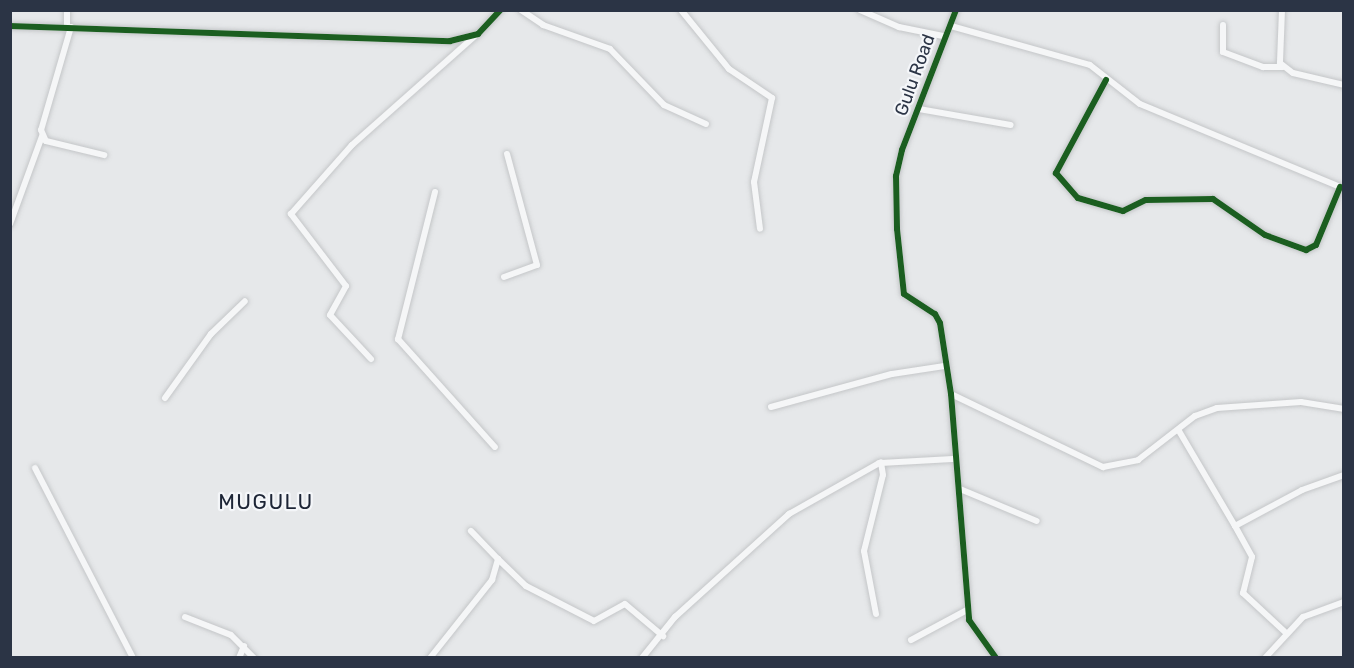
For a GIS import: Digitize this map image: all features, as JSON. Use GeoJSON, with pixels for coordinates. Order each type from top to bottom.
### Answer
{"type":"FeatureCollection","features":[{"type":"Feature","properties":{"kind":"street"},"geometry":{"type":"LineString","coordinates":[[10,224],[42,136],[69,27],[67,10]]}},
{"type":"Feature","properties":{"kind":"street"},"geometry":{"type":"LineString","coordinates":[[371,359],[330,315],[346,286],[291,214],[352,145],[478,34],[500,10]]}},
{"type":"Feature","properties":{"kind":"street"},"geometry":{"type":"LineString","coordinates":[[521,10],[543,25],[610,49],[664,105],[706,124]]}},
{"type":"Feature","properties":{"kind":"street"},"geometry":{"type":"LineString","coordinates":[[681,10],[729,69],[772,98],[754,182],[760,229]]}},
{"type":"Feature","properties":{"kind":"street"},"geometry":{"type":"LineString","coordinates":[[860,10],[899,27],[943,36]]}},
{"type":"Feature","properties":{"kind":"street","name":"Gulu Road"},"geometry":{"type":"LineString","coordinates":[[944,366],[935,314],[904,294],[896,197],[902,150],[919,109],[943,36],[951,26],[956,10]]}},
{"type":"Feature","properties":{"kind":"street"},"geometry":{"type":"LineString","coordinates":[[1282,10],[1277,43],[1284,67]]}},
{"type":"Feature","properties":{"kind":"street"},"geometry":{"type":"LineString","coordinates":[[1223,25],[1223,52],[1263,67],[1284,67],[1344,85]]}},
{"type":"Feature","properties":{"kind":"street"},"geometry":{"type":"LineString","coordinates":[[10,26],[434,41],[478,34]]}},
{"type":"Feature","properties":{"kind":"street"},"geometry":{"type":"LineString","coordinates":[[951,26],[1090,65],[1106,80],[1140,104],[1342,187],[1316,245],[1306,250],[1265,235],[1213,199],[1146,200],[1123,211],[1078,198],[1056,173],[1106,80]]}},
{"type":"Feature","properties":{"kind":"street"},"geometry":{"type":"LineString","coordinates":[[919,109],[1011,125]]}},
{"type":"Feature","properties":{"kind":"street"},"geometry":{"type":"LineString","coordinates":[[42,136],[104,155]]}},
{"type":"Feature","properties":{"kind":"street"},"geometry":{"type":"LineString","coordinates":[[504,277],[537,266],[507,154]]}},
{"type":"Feature","properties":{"kind":"street"},"geometry":{"type":"LineString","coordinates":[[435,192],[398,339],[495,447]]}},
{"type":"Feature","properties":{"kind":"street"},"geometry":{"type":"LineString","coordinates":[[165,398],[197,351],[245,301]]}},
{"type":"Feature","properties":{"kind":"street"},"geometry":{"type":"LineString","coordinates":[[771,407],[892,374],[944,366],[951,394],[954,459],[960,489],[967,610],[976,632],[996,657]]}},
{"type":"Feature","properties":{"kind":"street"},"geometry":{"type":"LineString","coordinates":[[951,394],[1102,467],[1138,460],[1196,416],[1236,406],[1301,402],[1344,409]]}},
{"type":"Feature","properties":{"kind":"street"},"geometry":{"type":"LineString","coordinates":[[1179,431],[1252,557],[1243,593],[1256,610],[1286,633]]}},
{"type":"Feature","properties":{"kind":"street"},"geometry":{"type":"LineString","coordinates":[[642,657],[663,636],[675,617],[789,514],[881,462],[954,459]]}},
{"type":"Feature","properties":{"kind":"street"},"geometry":{"type":"LineString","coordinates":[[876,614],[864,551],[883,475],[881,462]]}},
{"type":"Feature","properties":{"kind":"street"},"geometry":{"type":"LineString","coordinates":[[35,468],[133,657]]}},
{"type":"Feature","properties":{"kind":"street"},"geometry":{"type":"LineString","coordinates":[[1235,526],[1302,490],[1344,475]]}},
{"type":"Feature","properties":{"kind":"street"},"geometry":{"type":"LineString","coordinates":[[960,489],[1037,521]]}},
{"type":"Feature","properties":{"kind":"street"},"geometry":{"type":"LineString","coordinates":[[471,531],[525,586],[594,621],[625,604],[663,636]]}},
{"type":"Feature","properties":{"kind":"street"},"geometry":{"type":"LineString","coordinates":[[430,657],[468,616],[492,579],[498,559]]}},
{"type":"Feature","properties":{"kind":"street"},"geometry":{"type":"LineString","coordinates":[[1265,657],[1303,617],[1344,602]]}},
{"type":"Feature","properties":{"kind":"street"},"geometry":{"type":"LineString","coordinates":[[911,640],[967,610]]}},
{"type":"Feature","properties":{"kind":"street"},"geometry":{"type":"LineString","coordinates":[[185,617],[210,624],[244,646],[254,657]]}},
{"type":"Feature","properties":{"kind":"street"},"geometry":{"type":"LineString","coordinates":[[239,657],[244,646]]}},
{"type":"Feature","properties":{"kind":"cycle path"},"geometry":{"type":"LineString","coordinates":[[10,26],[450,41],[478,34],[500,10]]}},
{"type":"Feature","properties":{"kind":"cycle path"},"geometry":{"type":"LineString","coordinates":[[956,10],[902,150],[896,176],[897,229],[904,294],[935,314],[940,323],[951,394],[969,620],[996,658]]}},
{"type":"Feature","properties":{"kind":"cycle path"},"geometry":{"type":"LineString","coordinates":[[1106,80],[1056,173],[1078,198],[1123,211],[1146,200],[1213,199],[1265,235],[1306,250],[1316,245],[1340,187]]}},
{"type":"Feature","properties":{"kind":"district","name":"MUGULU"},"geometry":{"type":"Point","coordinates":[266,502]}}]}
